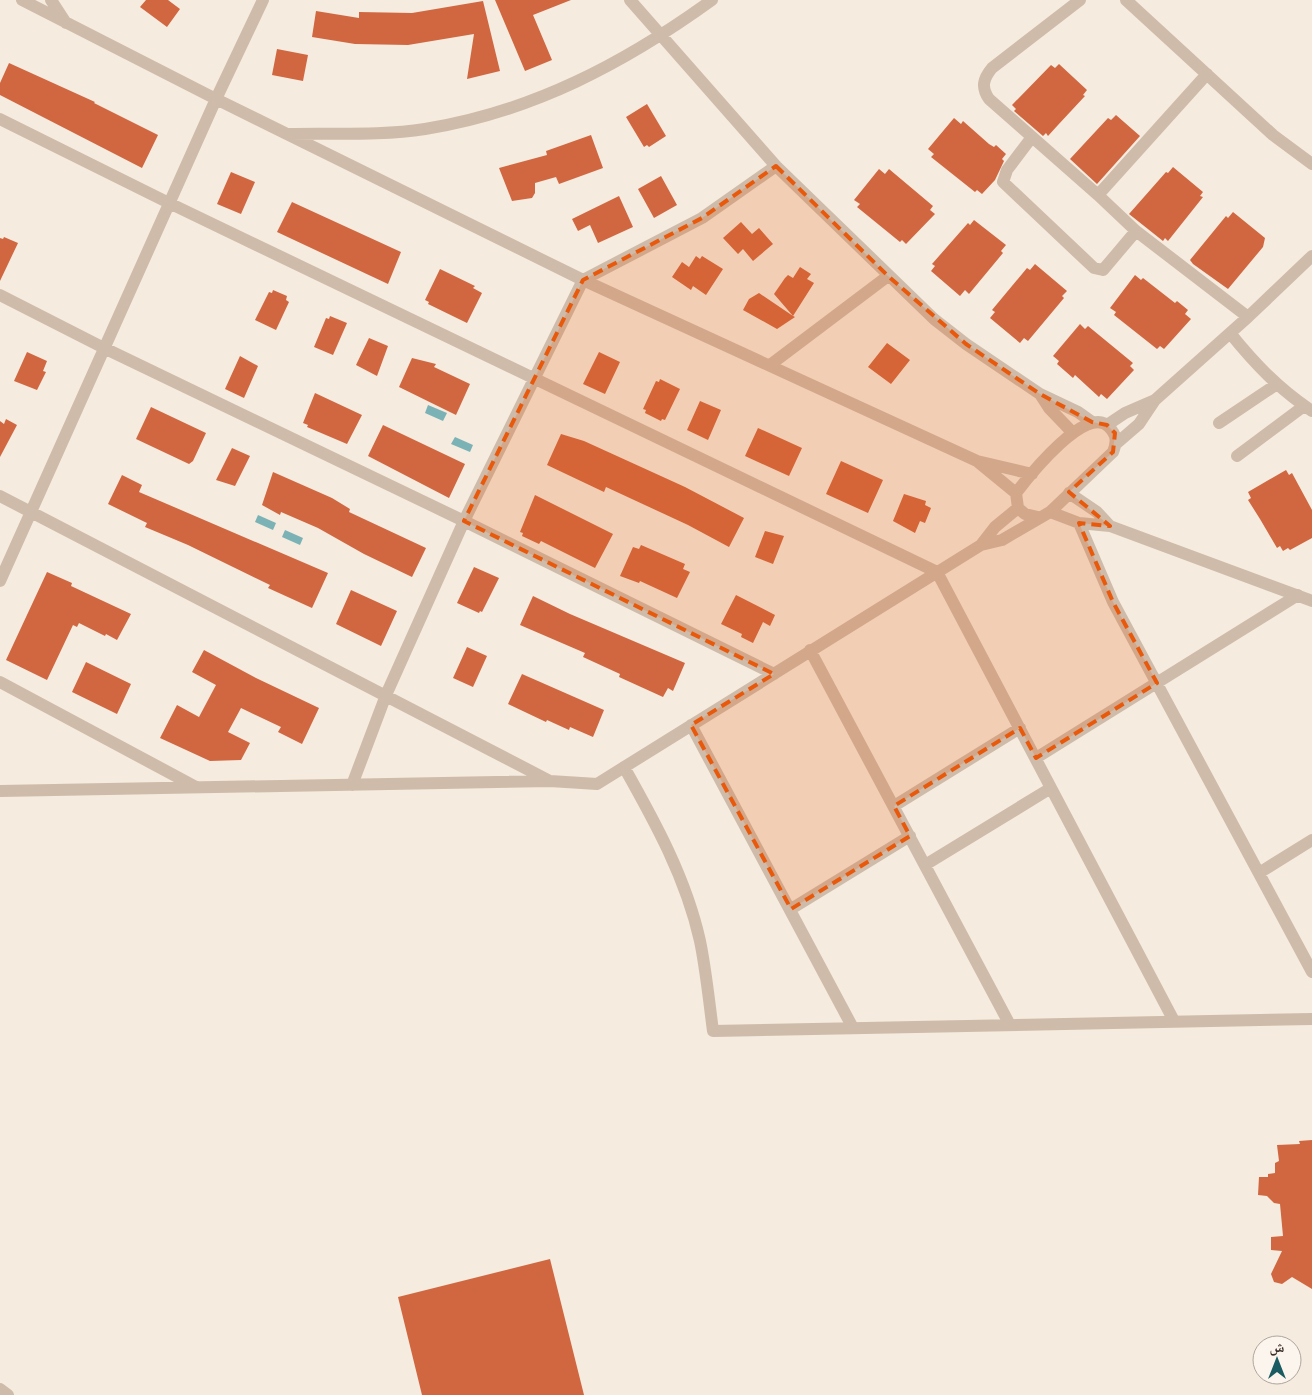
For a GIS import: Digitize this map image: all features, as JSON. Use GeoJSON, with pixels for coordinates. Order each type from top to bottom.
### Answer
{"type":"FeatureCollection","features":[{"type":"Feature","properties":{"kind":"street"},"geometry":{"type":"LineString","coordinates":[[22,0],[216,99],[583,280],[977,461],[1032,474]]}},
{"type":"Feature","properties":{"kind":"street"},"geometry":{"type":"LineString","coordinates":[[51,0],[68,25]]}},
{"type":"Feature","properties":{"kind":"street"},"geometry":{"type":"LineString","coordinates":[[0,581],[216,99],[263,0]]}},
{"type":"Feature","properties":{"kind":"street"},"geometry":{"type":"LineString","coordinates":[[630,0],[663,35],[776,166],[934,319],[966,344],[1040,394],[1078,412],[1092,422],[1107,425],[1115,433],[1117,443]]}},
{"type":"Feature","properties":{"kind":"street"},"geometry":{"type":"LineString","coordinates":[[287,134],[423,129],[473,119],[544,98],[598,72],[663,35],[712,0]]}},
{"type":"Feature","properties":{"kind":"street"},"geometry":{"type":"LineString","coordinates":[[1080,0],[992,68],[985,76],[984,92],[989,99],[1136,231],[1248,317]]}},
{"type":"Feature","properties":{"kind":"street"},"geometry":{"type":"LineString","coordinates":[[1126,0],[1272,135],[1312,164]]}},
{"type":"Feature","properties":{"kind":"street"},"geometry":{"type":"LineString","coordinates":[[1098,195],[1207,74]]}},
{"type":"Feature","properties":{"kind":"street"},"geometry":{"type":"LineString","coordinates":[[0,119],[169,203],[937,572],[1174,1021]]}},
{"type":"Feature","properties":{"kind":"street"},"geometry":{"type":"LineString","coordinates":[[1032,137],[1007,170],[1003,182],[1094,268],[1103,270],[1136,231]]}},
{"type":"Feature","properties":{"kind":"street"},"geometry":{"type":"LineString","coordinates":[[352,785],[386,695],[464,521],[583,280],[702,218],[776,166]]}},
{"type":"Feature","properties":{"kind":"street"},"geometry":{"type":"LineString","coordinates":[[0,791],[550,781],[597,784],[981,545],[1002,540],[1022,530],[1044,514],[1107,459],[1117,443],[1139,424],[1156,400],[1312,256]]}},
{"type":"Feature","properties":{"kind":"street"},"geometry":{"type":"LineString","coordinates":[[770,365],[888,276]]}},
{"type":"Feature","properties":{"kind":"street"},"geometry":{"type":"LineString","coordinates":[[0,295],[104,348],[464,521],[774,674]]}},
{"type":"Feature","properties":{"kind":"street"},"geometry":{"type":"LineString","coordinates":[[1230,333],[1260,370],[1308,408],[1237,456]]}},
{"type":"Feature","properties":{"kind":"street"},"geometry":{"type":"LineString","coordinates":[[1219,423],[1277,384]]}},
{"type":"Feature","properties":{"kind":"street"},"geometry":{"type":"LineString","coordinates":[[1040,394],[1049,408],[1072,432]]}},
{"type":"Feature","properties":{"kind":"street"},"geometry":{"type":"LineString","coordinates":[[1107,425],[1125,413],[1156,400]]}},
{"type":"Feature","properties":{"kind":"street"},"geometry":{"type":"LineString","coordinates":[[1016,493],[1072,432],[1092,422]]}},
{"type":"Feature","properties":{"kind":"street"},"geometry":{"type":"LineString","coordinates":[[977,461],[1016,493],[1018,508],[1025,514],[1044,514],[1079,523],[1110,526],[1312,601]]}},
{"type":"Feature","properties":{"kind":"street"},"geometry":{"type":"LineString","coordinates":[[1069,493],[1097,512],[1110,526]]}},
{"type":"Feature","properties":{"kind":"street"},"geometry":{"type":"LineString","coordinates":[[0,496],[550,781]]}},
{"type":"Feature","properties":{"kind":"street"},"geometry":{"type":"LineString","coordinates":[[981,545],[995,527],[1018,508]]}},
{"type":"Feature","properties":{"kind":"street"},"geometry":{"type":"LineString","coordinates":[[1079,523],[1113,602],[1312,972]]}},
{"type":"Feature","properties":{"kind":"street"},"geometry":{"type":"LineString","coordinates":[[1036,758],[1298,596]]}},
{"type":"Feature","properties":{"kind":"street"},"geometry":{"type":"LineString","coordinates":[[810,650],[1010,1025]]}},
{"type":"Feature","properties":{"kind":"street"},"geometry":{"type":"LineString","coordinates":[[0,682],[198,788]]}},
{"type":"Feature","properties":{"kind":"street"},"geometry":{"type":"LineString","coordinates":[[691,725],[853,1028]]}},
{"type":"Feature","properties":{"kind":"street"},"geometry":{"type":"LineString","coordinates":[[894,806],[1020,728]]}},
{"type":"Feature","properties":{"kind":"street"},"geometry":{"type":"LineString","coordinates":[[624,767],[659,830],[689,903],[699,939],[713,1031],[1312,1018]]}},
{"type":"Feature","properties":{"kind":"street"},"geometry":{"type":"LineString","coordinates":[[925,865],[1051,788]]}},
{"type":"Feature","properties":{"kind":"street"},"geometry":{"type":"LineString","coordinates":[[791,909],[910,836]]}},
{"type":"Feature","properties":{"kind":"street"},"geometry":{"type":"LineString","coordinates":[[1259,873],[1312,840]]}},
{"type":"Feature","properties":{"kind":"street"},"geometry":{"type":"LineString","coordinates":[[0,1389],[8,1395]]}},
{"type":"Feature","properties":{"kind":"highlighted area"},"geometry":{"type":"Polygon","coordinates":[[[776,166],[888,276],[966,344],[1040,394],[1092,422],[1107,425],[1115,433],[1113,452],[1069,492],[1110,526],[1079,523],[1113,602],[1157,683],[1036,758],[1020,728],[894,806],[910,836],[791,909],[691,725],[774,674],[464,521],[583,280],[702,218],[776,166]]]}},
{"type":"Feature","properties":{"kind":"water"},"geometry":{"type":"Polygon","coordinates":[[[428,405],[447,413],[443,421],[425,413],[428,405]]]}},
{"type":"Feature","properties":{"kind":"water"},"geometry":{"type":"Polygon","coordinates":[[[455,437],[473,445],[470,452],[451,444],[455,437]]]}},
{"type":"Feature","properties":{"kind":"water"},"geometry":{"type":"Polygon","coordinates":[[[258,515],[276,523],[273,530],[255,522],[258,515]]]}},
{"type":"Feature","properties":{"kind":"water"},"geometry":{"type":"Polygon","coordinates":[[[285,530],[303,538],[300,545],[282,537],[285,530]]]}},
{"type":"Feature","properties":{"kind":"building"},"geometry":{"type":"Polygon","coordinates":[[[146,0],[168,0],[180,9],[167,27],[140,7],[146,0]]]}},
{"type":"Feature","properties":{"kind":"building"},"geometry":{"type":"Polygon","coordinates":[[[495,0],[571,0],[533,15],[552,60],[525,71],[495,0]]]}},
{"type":"Feature","properties":{"kind":"building"},"geometry":{"type":"Polygon","coordinates":[[[483,1],[500,71],[467,79],[474,34],[408,45],[355,44],[312,37],[316,11],[359,18],[359,12],[412,13],[483,1]]]}},
{"type":"Feature","properties":{"kind":"building"},"geometry":{"type":"Polygon","coordinates":[[[277,49],[308,55],[303,81],[272,75],[277,49]]]}},
{"type":"Feature","properties":{"kind":"building"},"geometry":{"type":"Polygon","coordinates":[[[9,63],[95,102],[158,135],[142,168],[0,95],[0,83],[9,63]]]}},
{"type":"Feature","properties":{"kind":"building"},"geometry":{"type":"Polygon","coordinates":[[[1059,64],[1087,90],[1083,95],[1085,96],[1048,136],[1046,133],[1043,136],[1014,111],[1016,109],[1012,105],[1051,65],[1055,68],[1059,64]]]}},
{"type":"Feature","properties":{"kind":"building"},"geometry":{"type":"Polygon","coordinates":[[[647,104],[666,136],[649,147],[647,145],[644,147],[626,117],[647,104]]]}},
{"type":"Feature","properties":{"kind":"building"},"geometry":{"type":"Polygon","coordinates":[[[1116,115],[1140,136],[1097,184],[1070,159],[1108,118],[1111,120],[1116,115]]]}},
{"type":"Feature","properties":{"kind":"building"},"geometry":{"type":"Polygon","coordinates":[[[954,118],[961,124],[963,121],[989,144],[994,147],[996,145],[1006,154],[1002,159],[1004,161],[995,180],[982,194],[977,190],[975,192],[931,157],[934,154],[928,149],[954,118]]]}},
{"type":"Feature","properties":{"kind":"building"},"geometry":{"type":"Polygon","coordinates":[[[591,135],[603,168],[559,184],[556,177],[535,183],[535,193],[532,198],[512,201],[499,168],[547,155],[546,151],[591,135]]]}},
{"type":"Feature","properties":{"kind":"building"},"geometry":{"type":"Polygon","coordinates":[[[1173,167],[1203,192],[1200,196],[1203,197],[1168,241],[1165,238],[1163,241],[1129,214],[1166,172],[1168,173],[1173,167]]]}},
{"type":"Feature","properties":{"kind":"building"},"geometry":{"type":"Polygon","coordinates":[[[879,169],[885,174],[889,169],[933,206],[930,210],[935,214],[906,244],[902,240],[900,242],[857,207],[860,204],[854,200],[879,169]]]}},
{"type":"Feature","properties":{"kind":"building"},"geometry":{"type":"Polygon","coordinates":[[[231,172],[255,182],[241,214],[217,204],[231,172]]]}},
{"type":"Feature","properties":{"kind":"building"},"geometry":{"type":"Polygon","coordinates":[[[661,176],[677,205],[654,218],[638,189],[661,176]]]}},
{"type":"Feature","properties":{"kind":"building"},"geometry":{"type":"Polygon","coordinates":[[[619,196],[633,227],[598,243],[590,225],[578,231],[572,219],[619,196]]]}},
{"type":"Feature","properties":{"kind":"building"},"geometry":{"type":"Polygon","coordinates":[[[292,202],[401,252],[388,284],[277,232],[292,202]]]}},
{"type":"Feature","properties":{"kind":"building"},"geometry":{"type":"Polygon","coordinates":[[[1233,212],[1265,238],[1263,247],[1228,289],[1190,260],[1226,216],[1228,218],[1233,212]]]}},
{"type":"Feature","properties":{"kind":"building"},"geometry":{"type":"Polygon","coordinates":[[[974,220],[1006,245],[1001,251],[1003,253],[969,294],[965,290],[960,296],[931,271],[935,266],[932,264],[968,223],[970,225],[974,220]]]}},
{"type":"Feature","properties":{"kind":"building"},"geometry":{"type":"Polygon","coordinates":[[[741,222],[752,234],[759,228],[773,244],[753,261],[743,249],[738,254],[723,238],[741,222]]]}},
{"type":"Feature","properties":{"kind":"building"},"geometry":{"type":"Polygon","coordinates":[[[4,237],[18,243],[0,281],[0,238],[3,239],[4,237]]]}},
{"type":"Feature","properties":{"kind":"building"},"geometry":{"type":"Polygon","coordinates":[[[696,256],[700,259],[702,256],[723,269],[706,295],[693,286],[691,290],[672,277],[682,262],[689,267],[696,256]]]}},
{"type":"Feature","properties":{"kind":"building"},"geometry":{"type":"Polygon","coordinates":[[[1035,264],[1067,291],[1062,296],[1064,298],[1028,341],[1024,338],[1020,343],[990,318],[995,312],[992,310],[1027,268],[1030,270],[1035,264]]]}},
{"type":"Feature","properties":{"kind":"building"},"geometry":{"type":"Polygon","coordinates":[[[800,267],[811,274],[807,279],[814,283],[793,316],[774,294],[785,278],[788,275],[793,278],[800,267]]]}},
{"type":"Feature","properties":{"kind":"building"},"geometry":{"type":"Polygon","coordinates":[[[440,269],[475,286],[473,288],[482,293],[467,323],[428,304],[429,302],[425,300],[440,269]]]}},
{"type":"Feature","properties":{"kind":"building"},"geometry":{"type":"Polygon","coordinates":[[[1135,275],[1141,280],[1143,278],[1175,303],[1177,301],[1188,310],[1185,314],[1191,319],[1164,349],[1160,346],[1157,349],[1114,315],[1116,312],[1110,308],[1135,275]]]}},
{"type":"Feature","properties":{"kind":"building"},"geometry":{"type":"Polygon","coordinates":[[[273,290],[287,296],[286,300],[289,302],[276,330],[255,320],[269,292],[272,293],[273,290]]]}},
{"type":"Feature","properties":{"kind":"building"},"geometry":{"type":"Polygon","coordinates":[[[759,293],[795,317],[777,329],[743,310],[749,299],[759,293]]]}},
{"type":"Feature","properties":{"kind":"building"},"geometry":{"type":"Polygon","coordinates":[[[330,316],[347,323],[333,355],[314,347],[326,318],[329,319],[330,316]]]}},
{"type":"Feature","properties":{"kind":"building"},"geometry":{"type":"Polygon","coordinates":[[[1080,324],[1085,329],[1088,326],[1133,363],[1130,366],[1134,370],[1107,399],[1101,394],[1099,397],[1075,375],[1073,378],[1057,364],[1059,361],[1053,356],[1080,324]]]}},
{"type":"Feature","properties":{"kind":"building"},"geometry":{"type":"Polygon","coordinates":[[[369,338],[388,346],[377,376],[356,365],[369,338]]]}},
{"type":"Feature","properties":{"kind":"building"},"geometry":{"type":"Polygon","coordinates":[[[887,343],[910,360],[891,384],[868,367],[887,343]]]}},
{"type":"Feature","properties":{"kind":"building"},"geometry":{"type":"Polygon","coordinates":[[[27,352],[47,361],[43,371],[46,372],[37,390],[14,381],[27,352]]]}},
{"type":"Feature","properties":{"kind":"building"},"geometry":{"type":"Polygon","coordinates":[[[599,352],[620,362],[605,394],[583,384],[599,352]]]}},
{"type":"Feature","properties":{"kind":"building"},"geometry":{"type":"Polygon","coordinates":[[[240,356],[258,366],[244,398],[225,389],[240,356]]]}},
{"type":"Feature","properties":{"kind":"building"},"geometry":{"type":"Polygon","coordinates":[[[412,358],[436,364],[434,367],[470,384],[456,415],[399,387],[412,358]]]}},
{"type":"Feature","properties":{"kind":"building"},"geometry":{"type":"Polygon","coordinates":[[[660,379],[680,389],[665,420],[662,419],[661,421],[645,413],[646,410],[643,409],[656,381],[659,382],[660,379]]]}},
{"type":"Feature","properties":{"kind":"building"},"geometry":{"type":"Polygon","coordinates":[[[315,393],[362,415],[347,444],[307,427],[308,425],[303,423],[315,393]]]}},
{"type":"Feature","properties":{"kind":"building"},"geometry":{"type":"Polygon","coordinates":[[[700,401],[721,410],[708,440],[687,430],[700,401]]]}},
{"type":"Feature","properties":{"kind":"building"},"geometry":{"type":"Polygon","coordinates":[[[151,407],[206,433],[193,461],[189,464],[136,439],[151,407]]]}},
{"type":"Feature","properties":{"kind":"building"},"geometry":{"type":"Polygon","coordinates":[[[6,419],[17,425],[0,457],[0,421],[4,424],[6,419]]]}},
{"type":"Feature","properties":{"kind":"building"},"geometry":{"type":"Polygon","coordinates":[[[383,425],[465,464],[449,498],[368,456],[383,425]]]}},
{"type":"Feature","properties":{"kind":"building"},"geometry":{"type":"Polygon","coordinates":[[[758,428],[802,448],[789,476],[745,456],[758,428]]]}},
{"type":"Feature","properties":{"kind":"building"},"geometry":{"type":"Polygon","coordinates":[[[561,434],[584,441],[685,487],[744,518],[729,547],[688,525],[606,487],[604,492],[547,465],[561,434]]]}},
{"type":"Feature","properties":{"kind":"building"},"geometry":{"type":"Polygon","coordinates":[[[232,448],[250,456],[235,486],[216,480],[232,448]]]}},
{"type":"Feature","properties":{"kind":"building"},"geometry":{"type":"Polygon","coordinates":[[[841,461],[883,480],[868,513],[826,494],[841,461]]]}},
{"type":"Feature","properties":{"kind":"building"},"geometry":{"type":"Polygon","coordinates":[[[1286,470],[1289,475],[1292,473],[1312,510],[1312,538],[1290,550],[1288,548],[1283,551],[1280,546],[1277,548],[1248,500],[1251,498],[1248,492],[1286,470]]]}},
{"type":"Feature","properties":{"kind":"building"},"geometry":{"type":"Polygon","coordinates":[[[273,472],[332,498],[350,509],[349,512],[426,548],[412,577],[364,554],[318,528],[281,512],[280,515],[262,505],[273,472]]]}},
{"type":"Feature","properties":{"kind":"building"},"geometry":{"type":"Polygon","coordinates":[[[122,475],[142,485],[139,492],[328,573],[312,608],[268,588],[270,585],[188,545],[145,527],[147,523],[108,504],[122,475]]]}},
{"type":"Feature","properties":{"kind":"building"},"geometry":{"type":"Polygon","coordinates":[[[904,494],[926,501],[925,505],[931,508],[925,523],[920,521],[915,533],[893,521],[904,494]]]}},
{"type":"Feature","properties":{"kind":"building"},"geometry":{"type":"Polygon","coordinates":[[[535,495],[613,534],[595,568],[541,541],[539,544],[522,536],[523,533],[520,532],[535,495]]]}},
{"type":"Feature","properties":{"kind":"building"},"geometry":{"type":"Polygon","coordinates":[[[765,531],[784,536],[773,564],[755,557],[765,531]]]}},
{"type":"Feature","properties":{"kind":"building"},"geometry":{"type":"Polygon","coordinates":[[[641,545],[685,564],[683,569],[690,572],[677,598],[640,581],[639,583],[620,576],[633,547],[639,549],[641,545]]]}},
{"type":"Feature","properties":{"kind":"building"},"geometry":{"type":"Polygon","coordinates":[[[474,567],[499,578],[482,612],[480,611],[479,613],[457,603],[474,567]]]}},
{"type":"Feature","properties":{"kind":"building"},"geometry":{"type":"Polygon","coordinates":[[[47,572],[72,583],[71,586],[131,614],[117,640],[79,623],[77,627],[73,625],[47,680],[6,660],[47,572]]]}},
{"type":"Feature","properties":{"kind":"building"},"geometry":{"type":"Polygon","coordinates":[[[351,590],[397,611],[381,646],[336,624],[351,590]]]}},
{"type":"Feature","properties":{"kind":"building"},"geometry":{"type":"Polygon","coordinates":[[[736,595],[775,615],[770,626],[763,622],[753,643],[741,637],[742,634],[721,624],[736,595]]]}},
{"type":"Feature","properties":{"kind":"building"},"geometry":{"type":"Polygon","coordinates":[[[533,596],[570,614],[685,663],[673,691],[668,688],[663,697],[619,677],[620,674],[583,657],[585,653],[520,625],[533,596]]]}},
{"type":"Feature","properties":{"kind":"building"},"geometry":{"type":"Polygon","coordinates":[[[467,647],[487,656],[473,687],[453,678],[467,647]]]}},
{"type":"Feature","properties":{"kind":"building"},"geometry":{"type":"Polygon","coordinates":[[[204,650],[256,678],[319,708],[302,744],[278,732],[281,727],[241,708],[228,732],[250,743],[241,760],[210,761],[160,738],[177,705],[199,717],[216,685],[192,672],[204,650]]]}},
{"type":"Feature","properties":{"kind":"building"},"geometry":{"type":"Polygon","coordinates":[[[86,662],[131,684],[117,714],[72,692],[86,662]]]}},
{"type":"Feature","properties":{"kind":"building"},"geometry":{"type":"Polygon","coordinates":[[[522,674],[604,710],[593,737],[570,727],[569,730],[547,720],[546,722],[508,704],[522,674]]]}},
{"type":"Feature","properties":{"kind":"building"},"geometry":{"type":"Polygon","coordinates":[[[1312,1140],[1312,1289],[1292,1277],[1282,1284],[1274,1282],[1271,1274],[1282,1251],[1271,1250],[1271,1237],[1283,1236],[1280,1204],[1274,1203],[1267,1196],[1258,1195],[1259,1177],[1268,1177],[1268,1174],[1275,1173],[1275,1163],[1279,1161],[1277,1145],[1300,1144],[1299,1141],[1312,1140]]]}},
{"type":"Feature","properties":{"kind":"building"},"geometry":{"type":"Polygon","coordinates":[[[550,1259],[584,1395],[422,1395],[398,1297],[550,1259]]]}}]}
